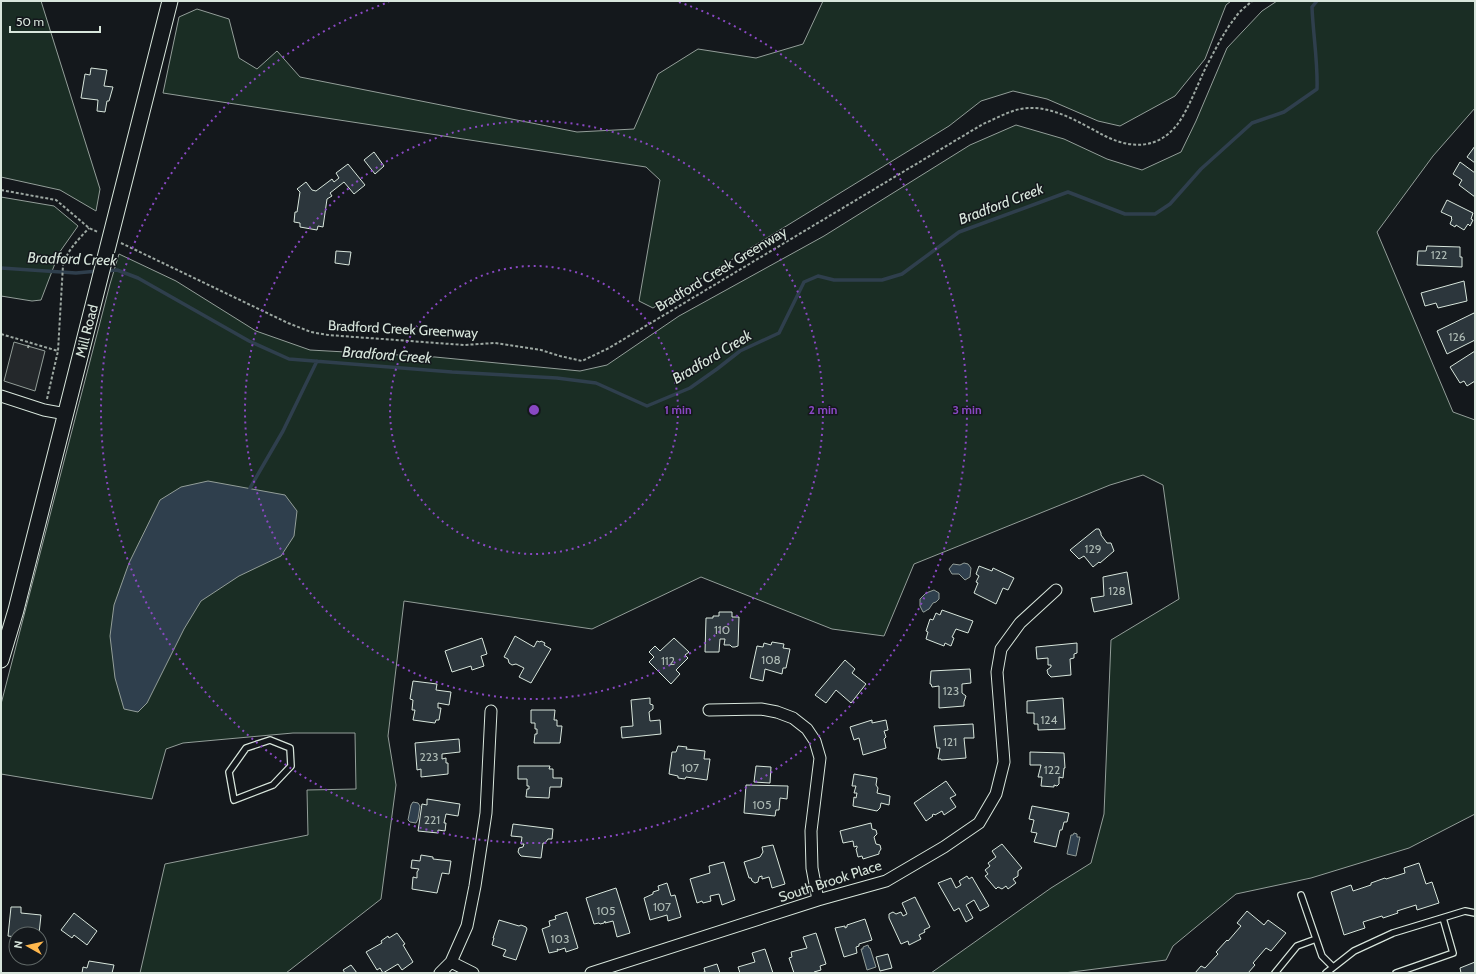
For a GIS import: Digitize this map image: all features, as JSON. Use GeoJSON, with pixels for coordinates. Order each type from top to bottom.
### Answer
{"type":"FeatureCollection","features":[{"type":"Feature","properties":{"kind":"street","name":"Mill Road"},"geometry":{"type":"LineString","coordinates":[[1,660],[16,610],[99,284],[111,245],[170,1]]}},
{"type":"Feature","properties":{"kind":"street"},"geometry":{"type":"LineString","coordinates":[[1,396],[44,410],[66,414]]}},
{"type":"Feature","properties":{"kind":"street","name":"South Brook Place"},"geometry":{"type":"LineString","coordinates":[[591,973],[818,900],[886,880],[944,846],[979,823],[996,794],[1004,762],[997,672],[1001,649],[1020,623],[1056,590]]}},
{"type":"Feature","properties":{"kind":"street"},"geometry":{"type":"LineString","coordinates":[[709,710],[761,709],[777,712],[793,718],[807,729],[815,741],[820,758],[811,831],[812,868],[818,900]]}},
{"type":"Feature","properties":{"kind":"street"},"geometry":{"type":"LineString","coordinates":[[440,973],[451,962],[467,926],[476,886],[486,813],[491,711]]}},
{"type":"Feature","properties":{"kind":"street"},"geometry":{"type":"LineString","coordinates":[[451,962],[473,973]]}},
{"type":"Feature","properties":{"kind":"lane"},"geometry":{"type":"LineString","coordinates":[[270,740],[290,748],[291,766],[273,786],[234,800],[229,772],[246,748],[270,740]]}},
{"type":"Feature","properties":{"kind":"lane"},"geometry":{"type":"LineString","coordinates":[[1301,895],[1322,956],[1333,967]]}},
{"type":"Feature","properties":{"kind":"lane"},"geometry":{"type":"LineString","coordinates":[[1326,973],[1354,951],[1393,933],[1465,911],[1475,913]]}},
{"type":"Feature","properties":{"kind":"lane"},"geometry":{"type":"LineString","coordinates":[[1396,973],[1453,953],[1443,918]]}},
{"type":"Feature","properties":{"kind":"lane"},"geometry":{"type":"LineString","coordinates":[[1275,973],[1297,946],[1316,939]]}},
{"type":"Feature","properties":{"kind":"path","name":"Bradford Creek Greenway"},"geometry":{"type":"LineString","coordinates":[[111,245],[311,332],[426,343],[464,345],[496,343],[541,350],[560,356],[582,360],[616,344],[983,124],[1006,114],[1021,109],[1034,109],[1052,112],[1072,118],[1105,136],[1126,144],[1147,145],[1162,139],[1172,132],[1184,114],[1207,65],[1235,17],[1252,1]]}},
{"type":"Feature","properties":{"kind":"path"},"geometry":{"type":"LineString","coordinates":[[1,190],[56,200],[89,228],[100,232]]}},
{"type":"Feature","properties":{"kind":"path"},"geometry":{"type":"LineString","coordinates":[[44,410],[58,352],[63,265],[66,254],[71,246],[89,228]]}},
{"type":"Feature","properties":{"kind":"path"},"geometry":{"type":"LineString","coordinates":[[1,334],[58,352]]}},
{"type":"Feature","properties":{"kind":"path"},"geometry":{"type":"LineString","coordinates":[[28,348],[29,343]]}},
{"type":"Feature","properties":{"kind":"green space"},"geometry":{"type":"Polygon","coordinates":[[[1,1],[41,1],[100,189],[96,211],[60,190],[1,177],[1,1]]]}},
{"type":"Feature","properties":{"kind":"green space"},"geometry":{"type":"Polygon","coordinates":[[[823,1],[1231,1],[1226,5],[1205,59],[1175,96],[1120,126],[1098,121],[1047,99],[1013,91],[981,101],[949,126],[653,308],[639,301],[660,180],[646,167],[163,93],[179,17],[197,9],[229,19],[239,58],[257,69],[277,51],[300,77],[577,132],[634,129],[658,74],[698,49],[756,58],[803,44],[823,1]]]}},
{"type":"Feature","properties":{"kind":"green space"},"geometry":{"type":"Polygon","coordinates":[[[1277,1],[1475,1],[1475,108],[1433,156],[1377,232],[1453,412],[1475,420],[1475,814],[1409,848],[1311,878],[1236,894],[1173,946],[1166,960],[1064,973],[931,973],[1051,888],[1091,863],[1104,814],[1111,640],[1179,599],[1163,485],[1143,475],[1110,485],[914,564],[884,636],[832,629],[701,577],[592,629],[404,601],[388,736],[396,785],[381,899],[286,973],[140,973],[165,864],[308,835],[307,790],[356,789],[355,733],[293,733],[183,743],[166,749],[152,799],[1,774],[1,704],[119,254],[176,281],[256,331],[310,350],[435,357],[580,371],[607,365],[679,316],[824,236],[970,145],[1016,125],[1064,139],[1107,159],[1142,170],[1181,152],[1227,48],[1262,11],[1277,1]]]}},
{"type":"Feature","properties":{"kind":"green space"},"geometry":{"type":"Polygon","coordinates":[[[1,197],[54,206],[78,226],[59,253],[41,300],[32,301],[1,296],[1,197]]]}},
{"type":"Feature","properties":{"kind":"shaded area"},"geometry":{"type":"Polygon","coordinates":[[[14,342],[45,351],[35,391],[4,381],[14,342]]]}},
{"type":"Feature","properties":{"kind":"water"},"geometry":{"type":"Polygon","coordinates":[[[208,481],[285,495],[297,511],[294,536],[281,556],[239,576],[201,601],[184,629],[147,703],[138,712],[124,709],[115,678],[110,636],[114,605],[129,563],[160,500],[181,487],[208,481]]]}},
{"type":"Feature","properties":{"kind":"water"},"geometry":{"type":"Polygon","coordinates":[[[964,563],[968,564],[971,568],[970,577],[965,580],[959,574],[952,574],[949,569],[953,564],[960,565],[964,563]]]}},
{"type":"Feature","properties":{"kind":"water"},"geometry":{"type":"Polygon","coordinates":[[[934,590],[939,593],[939,599],[933,603],[929,609],[923,612],[920,606],[920,599],[926,593],[934,590]]]}},
{"type":"Feature","properties":{"kind":"water"},"geometry":{"type":"Polygon","coordinates":[[[413,802],[418,803],[420,806],[416,823],[408,820],[413,802]]]}},
{"type":"Feature","properties":{"kind":"water"},"geometry":{"type":"Polygon","coordinates":[[[1074,833],[1077,834],[1077,837],[1080,837],[1076,856],[1067,854],[1071,835],[1074,833]]]}},
{"type":"Feature","properties":{"kind":"water"},"geometry":{"type":"Polygon","coordinates":[[[868,945],[876,967],[867,970],[861,949],[868,945]]]}},
{"type":"Feature","properties":{"kind":"building"},"geometry":{"type":"Polygon","coordinates":[[[91,68],[107,70],[104,86],[113,87],[109,101],[107,101],[105,112],[97,111],[98,100],[81,98],[85,74],[90,75],[91,68]]]}},
{"type":"Feature","properties":{"kind":"building"},"geometry":{"type":"Polygon","coordinates":[[[1475,146],[1475,163],[1467,157],[1475,146]]]}},
{"type":"Feature","properties":{"kind":"building"},"geometry":{"type":"Polygon","coordinates":[[[374,152],[384,166],[375,174],[364,160],[374,152]]]}},
{"type":"Feature","properties":{"kind":"building"},"geometry":{"type":"Polygon","coordinates":[[[1460,162],[1475,173],[1475,197],[1459,185],[1462,180],[1453,174],[1460,162]]]}},
{"type":"Feature","properties":{"kind":"building"},"geometry":{"type":"Polygon","coordinates":[[[348,164],[365,185],[354,194],[344,182],[330,193],[332,196],[327,199],[323,227],[318,226],[317,230],[300,227],[300,223],[294,222],[300,192],[297,189],[306,182],[312,190],[316,191],[332,179],[334,182],[339,178],[336,173],[348,164]]]}},
{"type":"Feature","properties":{"kind":"building"},"geometry":{"type":"Polygon","coordinates":[[[1447,200],[1473,213],[1471,219],[1473,220],[1470,226],[1468,224],[1464,230],[1456,225],[1455,227],[1450,224],[1452,217],[1441,212],[1447,200]]]}},
{"type":"Feature","properties":{"kind":"building"},"geometry":{"type":"Polygon","coordinates":[[[1427,246],[1460,247],[1462,267],[1417,265],[1418,251],[1426,251],[1427,246]]]}},
{"type":"Feature","properties":{"kind":"building"},"geometry":{"type":"Polygon","coordinates":[[[336,251],[351,252],[349,265],[335,263],[336,251]]]}},
{"type":"Feature","properties":{"kind":"building"},"geometry":{"type":"Polygon","coordinates":[[[1464,281],[1467,301],[1438,308],[1436,303],[1425,306],[1421,293],[1464,281]]]}},
{"type":"Feature","properties":{"kind":"building"},"geometry":{"type":"Polygon","coordinates":[[[1474,313],[1475,340],[1447,354],[1437,331],[1474,313]]]}},
{"type":"Feature","properties":{"kind":"building"},"geometry":{"type":"Polygon","coordinates":[[[1475,351],[1475,381],[1467,386],[1464,381],[1460,383],[1450,367],[1475,351]]]}},
{"type":"Feature","properties":{"kind":"building"},"geometry":{"type":"Polygon","coordinates":[[[1096,529],[1099,529],[1101,535],[1107,543],[1111,543],[1114,551],[1093,567],[1084,556],[1079,559],[1070,550],[1096,529]]]}},
{"type":"Feature","properties":{"kind":"building"},"geometry":{"type":"Polygon","coordinates":[[[979,566],[992,571],[993,568],[1014,578],[1008,590],[1003,588],[996,604],[974,593],[978,583],[976,582],[979,576],[976,574],[979,566]]]}},
{"type":"Feature","properties":{"kind":"building"},"geometry":{"type":"Polygon","coordinates":[[[1127,572],[1132,604],[1094,612],[1091,598],[1104,596],[1103,577],[1127,572]]]}},
{"type":"Feature","properties":{"kind":"building"},"geometry":{"type":"Polygon","coordinates":[[[942,610],[973,621],[968,633],[956,629],[952,637],[954,638],[951,646],[945,643],[944,646],[926,639],[928,632],[926,631],[930,619],[933,620],[936,613],[940,615],[942,610]]]}},
{"type":"Feature","properties":{"kind":"building"},"geometry":{"type":"Polygon","coordinates":[[[719,612],[732,612],[732,617],[739,617],[738,646],[732,647],[730,645],[724,645],[725,639],[720,639],[719,652],[705,652],[706,618],[719,616],[719,612]]]}},
{"type":"Feature","properties":{"kind":"building"},"geometry":{"type":"Polygon","coordinates":[[[515,636],[534,647],[537,641],[541,641],[545,643],[544,645],[551,649],[531,683],[519,677],[524,668],[516,664],[512,665],[509,663],[508,659],[504,657],[515,636]]]}},
{"type":"Feature","properties":{"kind":"building"},"geometry":{"type":"Polygon","coordinates":[[[482,638],[487,654],[481,656],[484,666],[472,670],[471,666],[452,672],[445,651],[482,638]]]}},
{"type":"Feature","properties":{"kind":"building"},"geometry":{"type":"Polygon","coordinates":[[[674,638],[689,652],[685,655],[688,658],[676,670],[680,674],[671,684],[649,662],[654,657],[649,652],[655,646],[660,651],[674,638]]]}},
{"type":"Feature","properties":{"kind":"building"},"geometry":{"type":"Polygon","coordinates":[[[772,642],[784,644],[783,648],[790,649],[786,668],[783,668],[782,674],[765,669],[763,681],[750,678],[757,646],[763,647],[764,643],[771,645],[772,642]]]}},
{"type":"Feature","properties":{"kind":"building"},"geometry":{"type":"Polygon","coordinates":[[[1077,643],[1077,653],[1074,654],[1074,658],[1070,659],[1071,675],[1051,677],[1047,670],[1051,667],[1051,665],[1048,665],[1048,658],[1037,659],[1036,647],[1077,643]]]}},
{"type":"Feature","properties":{"kind":"building"},"geometry":{"type":"Polygon","coordinates":[[[845,660],[855,669],[852,673],[866,684],[851,703],[836,690],[826,703],[815,695],[845,660]]]}},
{"type":"Feature","properties":{"kind":"building"},"geometry":{"type":"Polygon","coordinates":[[[970,669],[971,683],[962,684],[962,693],[966,696],[964,706],[939,708],[939,686],[932,687],[930,684],[931,671],[970,669]]]}},
{"type":"Feature","properties":{"kind":"building"},"geometry":{"type":"Polygon","coordinates":[[[413,681],[437,684],[436,690],[451,692],[449,705],[438,703],[438,708],[441,708],[439,720],[436,720],[435,723],[413,720],[415,710],[412,710],[413,700],[410,699],[413,681]]]}},
{"type":"Feature","properties":{"kind":"building"},"geometry":{"type":"Polygon","coordinates":[[[650,698],[650,704],[653,705],[653,709],[649,712],[650,721],[660,720],[661,734],[622,738],[621,727],[633,726],[631,700],[650,698]]]}},
{"type":"Feature","properties":{"kind":"building"},"geometry":{"type":"Polygon","coordinates":[[[1063,698],[1065,729],[1038,730],[1038,724],[1034,724],[1034,713],[1027,713],[1027,701],[1063,698]]]}},
{"type":"Feature","properties":{"kind":"building"},"geometry":{"type":"Polygon","coordinates":[[[531,710],[555,710],[554,720],[557,720],[557,726],[562,726],[560,743],[534,743],[537,729],[535,729],[535,723],[531,723],[531,710]]]}},
{"type":"Feature","properties":{"kind":"building"},"geometry":{"type":"Polygon","coordinates":[[[872,720],[872,723],[886,720],[888,730],[884,731],[886,737],[884,739],[886,748],[863,755],[859,738],[854,740],[850,727],[872,720]]]}},
{"type":"Feature","properties":{"kind":"building"},"geometry":{"type":"Polygon","coordinates":[[[973,724],[974,738],[964,738],[966,758],[938,759],[940,748],[937,748],[934,726],[973,724]]]}},
{"type":"Feature","properties":{"kind":"building"},"geometry":{"type":"Polygon","coordinates":[[[459,739],[460,752],[442,754],[442,759],[446,758],[446,763],[448,763],[448,774],[421,777],[421,769],[417,770],[415,743],[459,739]]]}},
{"type":"Feature","properties":{"kind":"building"},"geometry":{"type":"Polygon","coordinates":[[[678,746],[687,747],[686,749],[705,751],[704,759],[710,759],[707,780],[686,777],[685,779],[678,778],[678,776],[669,774],[672,752],[676,752],[678,746]]]}},
{"type":"Feature","properties":{"kind":"building"},"geometry":{"type":"Polygon","coordinates":[[[1030,752],[1064,753],[1065,768],[1063,778],[1059,777],[1059,784],[1057,786],[1041,786],[1042,777],[1038,777],[1041,765],[1030,765],[1030,752]]]}},
{"type":"Feature","properties":{"kind":"building"},"geometry":{"type":"Polygon","coordinates":[[[518,766],[550,766],[549,769],[553,769],[553,778],[562,778],[561,787],[550,787],[549,798],[526,797],[529,786],[527,786],[527,779],[518,779],[518,766]]]}},
{"type":"Feature","properties":{"kind":"building"},"geometry":{"type":"Polygon","coordinates":[[[756,766],[771,767],[770,783],[754,782],[756,766]]]}},
{"type":"Feature","properties":{"kind":"building"},"geometry":{"type":"Polygon","coordinates":[[[854,774],[877,778],[877,793],[890,796],[889,805],[881,803],[880,808],[877,811],[853,806],[854,797],[856,798],[857,793],[854,793],[856,786],[852,786],[854,774]]]}},
{"type":"Feature","properties":{"kind":"building"},"geometry":{"type":"Polygon","coordinates":[[[946,781],[956,795],[950,798],[956,807],[944,815],[942,811],[935,815],[934,814],[926,821],[914,803],[946,781]]]}},
{"type":"Feature","properties":{"kind":"building"},"geometry":{"type":"Polygon","coordinates":[[[746,785],[788,786],[787,799],[780,798],[779,810],[776,810],[775,816],[744,813],[746,785]]]}},
{"type":"Feature","properties":{"kind":"building"},"geometry":{"type":"Polygon","coordinates":[[[427,799],[460,804],[458,816],[446,814],[444,823],[446,823],[445,831],[438,830],[438,833],[418,831],[422,804],[427,805],[427,799]]]}},
{"type":"Feature","properties":{"kind":"building"},"geometry":{"type":"Polygon","coordinates":[[[1032,806],[1069,813],[1067,822],[1064,822],[1062,830],[1060,830],[1056,847],[1034,842],[1037,833],[1031,832],[1034,820],[1029,819],[1032,806]]]}},
{"type":"Feature","properties":{"kind":"building"},"geometry":{"type":"Polygon","coordinates":[[[871,823],[872,829],[876,830],[877,834],[874,837],[876,844],[880,845],[881,849],[879,854],[863,859],[862,856],[858,857],[856,849],[857,846],[854,847],[853,841],[843,843],[840,831],[871,823]]]}},
{"type":"Feature","properties":{"kind":"building"},"geometry":{"type":"Polygon","coordinates":[[[513,824],[553,829],[552,839],[548,839],[545,843],[543,843],[541,858],[520,855],[518,852],[519,848],[523,847],[524,844],[521,844],[522,837],[511,836],[513,824]]]}},
{"type":"Feature","properties":{"kind":"building"},"geometry":{"type":"Polygon","coordinates":[[[1002,844],[1022,868],[1018,871],[1018,876],[1013,879],[1016,883],[1008,889],[1006,886],[1002,889],[998,887],[996,889],[985,876],[988,874],[985,870],[990,866],[988,863],[996,857],[992,851],[1002,844]]]}},
{"type":"Feature","properties":{"kind":"building"},"geometry":{"type":"Polygon","coordinates":[[[773,845],[785,884],[772,888],[769,877],[762,879],[762,876],[759,877],[758,882],[755,883],[752,881],[751,878],[749,878],[744,862],[760,857],[763,852],[762,847],[773,845]]]}},
{"type":"Feature","properties":{"kind":"building"},"geometry":{"type":"Polygon","coordinates":[[[421,855],[433,857],[433,859],[451,861],[449,874],[442,873],[437,893],[412,889],[413,877],[417,878],[417,872],[419,869],[411,868],[412,860],[420,861],[421,855]]]}},
{"type":"Feature","properties":{"kind":"building"},"geometry":{"type":"Polygon","coordinates":[[[724,862],[735,900],[722,905],[719,894],[710,896],[711,901],[703,903],[702,901],[697,903],[690,879],[710,873],[709,866],[724,862]]]}},
{"type":"Feature","properties":{"kind":"building"},"geometry":{"type":"Polygon","coordinates":[[[1419,863],[1426,884],[1432,882],[1439,903],[1417,910],[1416,905],[1397,911],[1398,913],[1383,918],[1382,916],[1363,922],[1365,928],[1344,935],[1331,892],[1351,885],[1353,891],[1371,885],[1371,883],[1385,878],[1386,879],[1405,873],[1404,868],[1419,863]]]}},
{"type":"Feature","properties":{"kind":"building"},"geometry":{"type":"Polygon","coordinates":[[[967,876],[969,879],[972,877],[989,906],[980,911],[974,900],[966,905],[973,918],[966,922],[959,908],[954,911],[938,883],[951,878],[956,888],[961,885],[959,881],[967,876]]]}},
{"type":"Feature","properties":{"kind":"building"},"geometry":{"type":"Polygon","coordinates":[[[667,883],[671,896],[675,895],[681,917],[668,921],[667,915],[650,920],[644,898],[659,890],[658,886],[667,883]]]}},
{"type":"Feature","properties":{"kind":"building"},"geometry":{"type":"Polygon","coordinates":[[[616,888],[630,933],[617,937],[613,921],[605,923],[605,921],[604,923],[594,924],[586,898],[616,888]]]}},
{"type":"Feature","properties":{"kind":"building"},"geometry":{"type":"Polygon","coordinates":[[[915,897],[930,927],[919,935],[921,939],[909,945],[908,941],[901,944],[889,918],[889,914],[893,912],[896,914],[901,912],[903,916],[907,914],[902,903],[915,897]]]}},
{"type":"Feature","properties":{"kind":"building"},"geometry":{"type":"Polygon","coordinates":[[[11,907],[21,907],[21,913],[41,915],[40,926],[9,926],[11,907]]]}},
{"type":"Feature","properties":{"kind":"building"},"geometry":{"type":"Polygon","coordinates":[[[1247,911],[1264,925],[1268,920],[1286,933],[1271,951],[1266,948],[1253,963],[1255,965],[1248,973],[1195,973],[1201,966],[1205,968],[1218,954],[1216,952],[1241,926],[1237,923],[1247,911]]]}},
{"type":"Feature","properties":{"kind":"building"},"geometry":{"type":"Polygon","coordinates":[[[567,912],[578,948],[566,952],[565,948],[559,950],[557,949],[558,951],[549,953],[542,929],[550,926],[549,921],[556,919],[555,916],[567,912]]]}},
{"type":"Feature","properties":{"kind":"building"},"geometry":{"type":"Polygon","coordinates":[[[74,913],[97,931],[87,945],[74,935],[72,938],[61,930],[74,913]]]}},
{"type":"Feature","properties":{"kind":"building"},"geometry":{"type":"Polygon","coordinates":[[[865,919],[872,940],[859,944],[859,946],[856,947],[857,953],[844,957],[835,928],[845,926],[845,928],[847,925],[865,919]]]}},
{"type":"Feature","properties":{"kind":"building"},"geometry":{"type":"Polygon","coordinates":[[[499,920],[519,926],[521,925],[527,929],[516,960],[503,956],[506,950],[492,945],[499,920]]]}},
{"type":"Feature","properties":{"kind":"building"},"geometry":{"type":"Polygon","coordinates":[[[397,933],[405,944],[403,945],[413,962],[402,970],[398,964],[383,973],[380,968],[377,970],[366,952],[382,943],[381,941],[388,936],[389,938],[397,933]]]}},
{"type":"Feature","properties":{"kind":"building"},"geometry":{"type":"Polygon","coordinates":[[[816,933],[826,964],[820,966],[821,970],[814,973],[794,973],[789,958],[792,957],[791,952],[807,948],[803,937],[816,933]]]}},
{"type":"Feature","properties":{"kind":"building"},"geometry":{"type":"Polygon","coordinates":[[[765,949],[773,973],[740,973],[738,967],[755,962],[752,953],[765,949]]]}},
{"type":"Feature","properties":{"kind":"building"},"geometry":{"type":"Polygon","coordinates":[[[888,954],[892,968],[880,971],[876,957],[888,954]]]}},
{"type":"Feature","properties":{"kind":"building"},"geometry":{"type":"Polygon","coordinates":[[[89,961],[114,965],[112,973],[82,973],[83,967],[87,968],[89,961]]]}},
{"type":"Feature","properties":{"kind":"building"},"geometry":{"type":"Polygon","coordinates":[[[1475,962],[1475,973],[1461,973],[1460,968],[1475,962]]]}},
{"type":"Feature","properties":{"kind":"building"},"geometry":{"type":"Polygon","coordinates":[[[717,964],[720,973],[700,973],[705,972],[704,968],[717,964]]]}},
{"type":"Feature","properties":{"kind":"building"},"geometry":{"type":"Polygon","coordinates":[[[351,965],[357,973],[345,973],[343,970],[351,965]]]}},
{"type":"Feature","properties":{"kind":"waterway","name":"Bradford Creek"},"geometry":{"type":"LineString","coordinates":[[106,271],[117,270],[138,278],[249,341],[289,359],[452,372],[557,378],[596,383],[647,406],[690,388],[740,351],[779,333],[804,282],[818,276],[834,280],[882,280],[902,274],[959,232],[1068,192],[1125,214],[1155,214],[1170,204],[1201,169],[1252,123],[1284,112],[1317,89],[1317,69],[1312,7],[1317,1]]}},
{"type":"Feature","properties":{"kind":"waterway","name":"Bradford Creek"},"geometry":{"type":"LineString","coordinates":[[1,268],[76,273],[98,271]]}},
{"type":"Feature","properties":{"kind":"waterway"},"geometry":{"type":"LineString","coordinates":[[250,488],[283,431],[317,361]]}}]}
